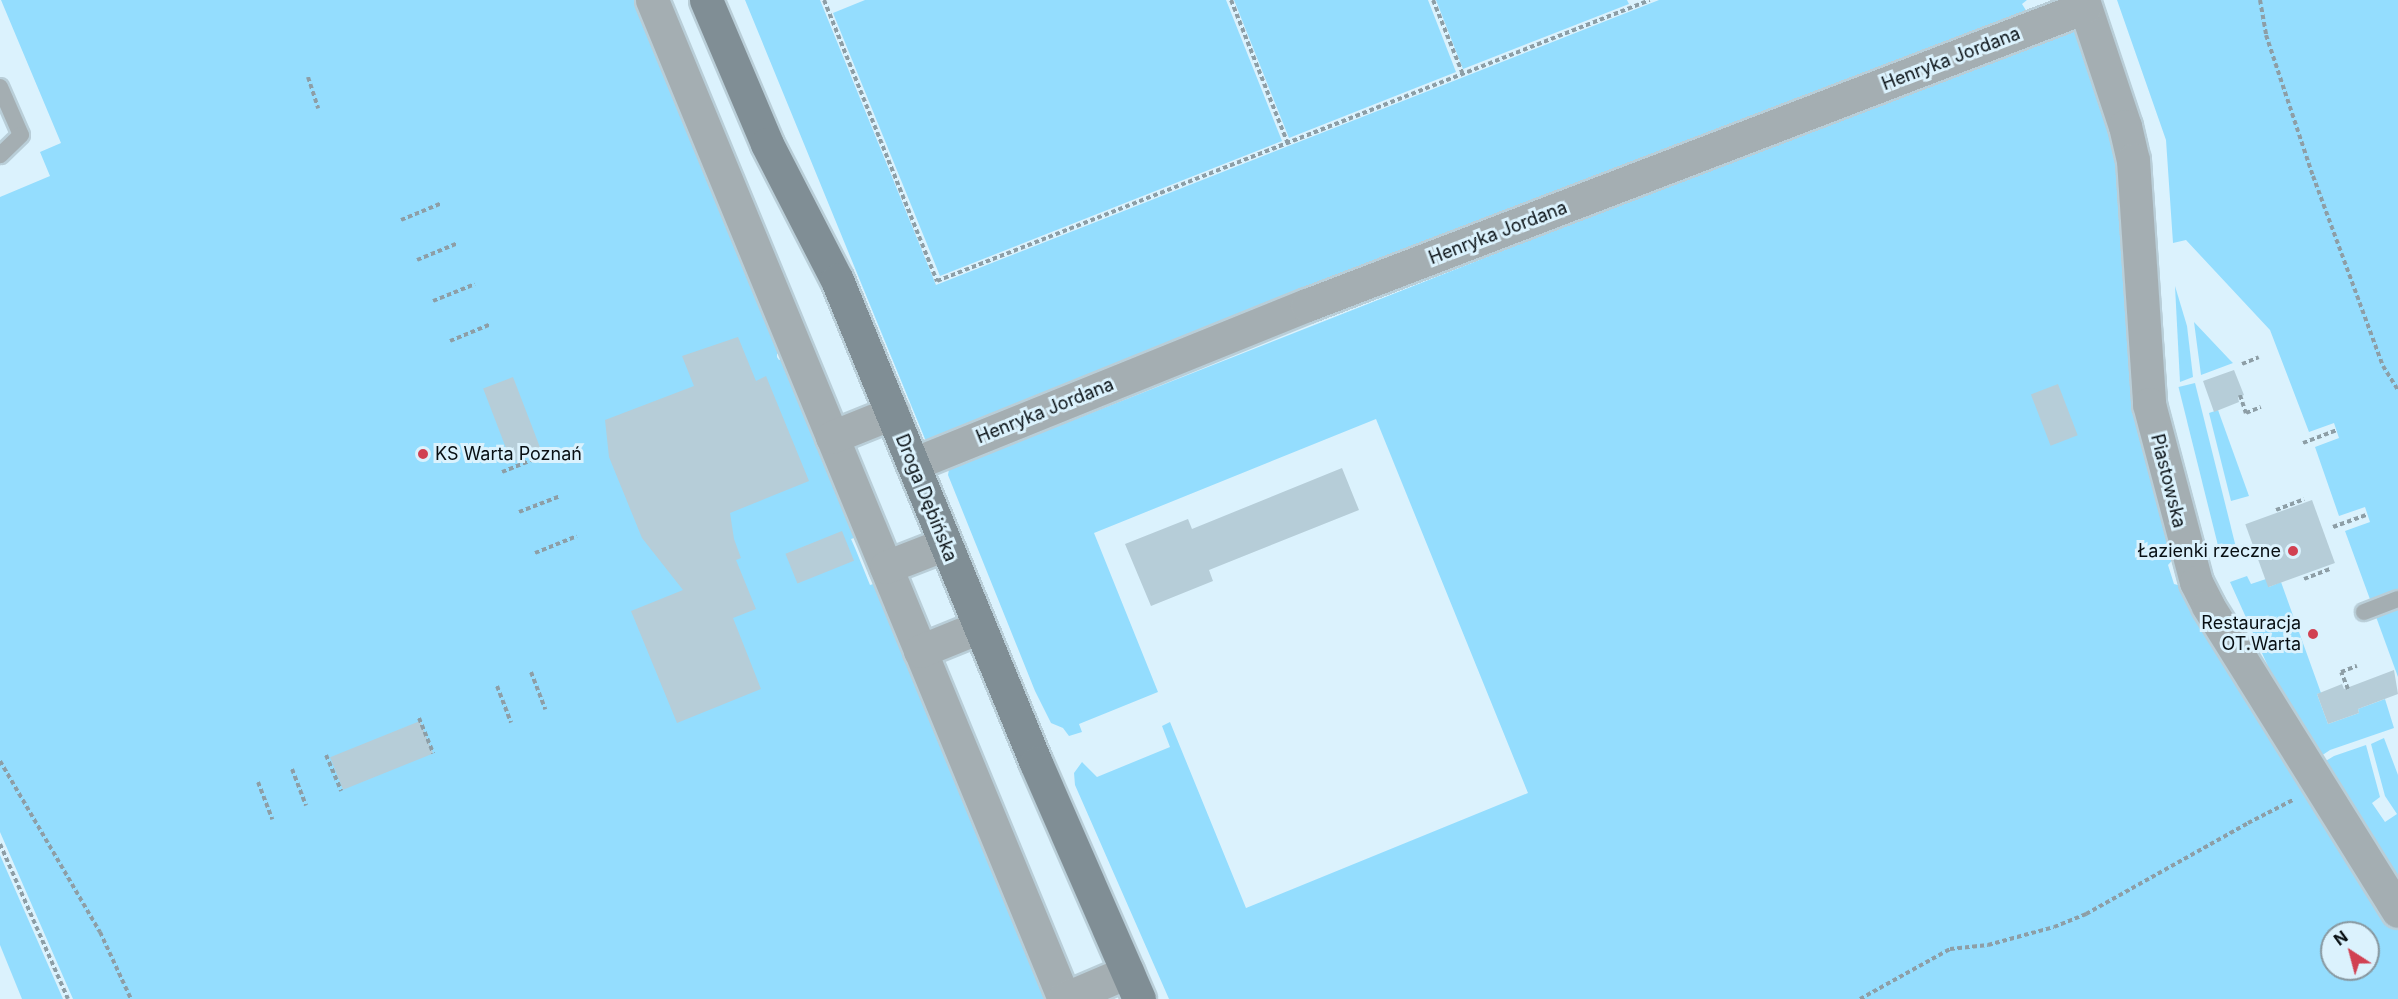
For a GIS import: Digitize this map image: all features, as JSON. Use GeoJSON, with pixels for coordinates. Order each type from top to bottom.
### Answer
{"type":"FeatureCollection","features":[{"type":"Feature","properties":{"kind":"street"},"geometry":{"type":"LineString","coordinates":[[652,0],[1064,999],[1133,985]]}},
{"type":"Feature","properties":{"kind":"street","name":"Droga Dębińska"},"geometry":{"type":"LineString","coordinates":[[706,0],[767,144],[837,280],[979,627],[1133,985]]}},
{"type":"Feature","properties":{"kind":"street","name":"Henryka Jordana"},"geometry":{"type":"LineString","coordinates":[[913,464],[1318,301],[2084,4]]}},
{"type":"Feature","properties":{"kind":"street","name":"Piastowska"},"geometry":{"type":"LineString","coordinates":[[2084,4],[2125,126],[2133,160],[2149,404],[2196,582],[2208,606],[2398,911]]}},
{"type":"Feature","properties":{"kind":"street"},"geometry":{"type":"LineString","coordinates":[[832,437],[892,413]]}},
{"type":"Feature","properties":{"kind":"street"},"geometry":{"type":"LineString","coordinates":[[886,567],[945,544]]}},
{"type":"Feature","properties":{"kind":"street"},"geometry":{"type":"LineString","coordinates":[[920,651],[979,627]]}},
{"type":"Feature","properties":{"kind":"lane"},"geometry":{"type":"LineString","coordinates":[[0,87],[21,135],[0,155]]}},
{"type":"Feature","properties":{"kind":"lane"},"geometry":{"type":"LineString","coordinates":[[2364,612],[2398,599]]}},
{"type":"Feature","properties":{"kind":"path"},"geometry":{"type":"LineString","coordinates":[[824,0],[937,281],[1288,144],[1462,72],[1650,0]]}},
{"type":"Feature","properties":{"kind":"path"},"geometry":{"type":"LineString","coordinates":[[1231,0],[1288,144]]}},
{"type":"Feature","properties":{"kind":"path"},"geometry":{"type":"LineString","coordinates":[[1433,0],[1462,72]]}},
{"type":"Feature","properties":{"kind":"path"},"geometry":{"type":"LineString","coordinates":[[1632,0],[1634,6]]}},
{"type":"Feature","properties":{"kind":"path"},"geometry":{"type":"LineString","coordinates":[[2260,0],[2266,35],[2313,176],[2383,366],[2398,390]]}},
{"type":"Feature","properties":{"kind":"path"},"geometry":{"type":"LineString","coordinates":[[308,77],[318,108]]}},
{"type":"Feature","properties":{"kind":"path"},"geometry":{"type":"LineString","coordinates":[[401,220],[442,203]]}},
{"type":"Feature","properties":{"kind":"path"},"geometry":{"type":"LineString","coordinates":[[417,260],[458,243]]}},
{"type":"Feature","properties":{"kind":"path"},"geometry":{"type":"LineString","coordinates":[[433,301],[475,284]]}},
{"type":"Feature","properties":{"kind":"path"},"geometry":{"type":"LineString","coordinates":[[450,341],[491,324]]}},
{"type":"Feature","properties":{"kind":"path"},"geometry":{"type":"LineString","coordinates":[[2242,364],[2259,357]]}},
{"type":"Feature","properties":{"kind":"path"},"geometry":{"type":"LineString","coordinates":[[2240,395],[2246,413],[2261,408]]}},
{"type":"Feature","properties":{"kind":"path"},"geometry":{"type":"LineString","coordinates":[[2303,443],[2337,430]]}},
{"type":"Feature","properties":{"kind":"path"},"geometry":{"type":"LineString","coordinates":[[502,471],[544,455]]}},
{"type":"Feature","properties":{"kind":"path"},"geometry":{"type":"LineString","coordinates":[[519,512],[560,495]]}},
{"type":"Feature","properties":{"kind":"path"},"geometry":{"type":"LineString","coordinates":[[2276,510],[2304,499]]}},
{"type":"Feature","properties":{"kind":"path"},"geometry":{"type":"LineString","coordinates":[[2333,527],[2368,514]]}},
{"type":"Feature","properties":{"kind":"path"},"geometry":{"type":"LineString","coordinates":[[535,553],[577,536]]}},
{"type":"Feature","properties":{"kind":"path"},"geometry":{"type":"LineString","coordinates":[[2304,579],[2330,569]]}},
{"type":"Feature","properties":{"kind":"path"},"geometry":{"type":"LineString","coordinates":[[2348,689],[2341,672],[2357,666]]}},
{"type":"Feature","properties":{"kind":"path"},"geometry":{"type":"LineString","coordinates":[[531,672],[545,708]]}},
{"type":"Feature","properties":{"kind":"path"},"geometry":{"type":"LineString","coordinates":[[497,686],[511,722]]}},
{"type":"Feature","properties":{"kind":"path"},"geometry":{"type":"LineString","coordinates":[[419,718],[433,753]]}},
{"type":"Feature","properties":{"kind":"path"},"geometry":{"type":"LineString","coordinates":[[326,755],[341,791]]}},
{"type":"Feature","properties":{"kind":"path"},"geometry":{"type":"LineString","coordinates":[[0,761],[100,932],[131,999]]}},
{"type":"Feature","properties":{"kind":"path"},"geometry":{"type":"LineString","coordinates":[[292,769],[306,805]]}},
{"type":"Feature","properties":{"kind":"path"},"geometry":{"type":"LineString","coordinates":[[258,783],[273,819]]}},
{"type":"Feature","properties":{"kind":"path"},"geometry":{"type":"LineString","coordinates":[[1860,999],[1950,950],[1988,945],[2054,927],[2086,914],[2248,823],[2321,787]]}},
{"type":"Feature","properties":{"kind":"path"},"geometry":{"type":"LineString","coordinates":[[0,844],[68,999]]}},
{"type":"Feature","properties":{"kind":"shaded area","name":"KS Warta Poznań"},"geometry":{"type":"Polygon","coordinates":[[[1,0],[640,0],[784,351],[777,354],[777,357],[779,360],[787,357],[860,536],[851,539],[870,585],[880,582],[1051,999],[73,999],[0,832],[0,197],[50,176],[40,152],[61,143],[1,0]]]}},
{"type":"Feature","properties":{"kind":"shaded area"},"geometry":{"type":"Polygon","coordinates":[[[745,0],[820,0],[936,285],[1659,0],[2027,0],[2022,4],[2027,12],[935,440],[925,439],[745,0]]]}},
{"type":"Feature","properties":{"kind":"shaded area"},"geometry":{"type":"Polygon","coordinates":[[[865,0],[1226,0],[1282,141],[940,276],[833,13],[865,0]]]}},
{"type":"Feature","properties":{"kind":"shaded area"},"geometry":{"type":"Polygon","coordinates":[[[1234,0],[1428,0],[1456,72],[1289,138],[1234,0]]]}},
{"type":"Feature","properties":{"kind":"shaded area"},"geometry":{"type":"Polygon","coordinates":[[[1436,0],[1627,0],[1629,4],[1463,69],[1436,0]]]}},
{"type":"Feature","properties":{"kind":"shaded area"},"geometry":{"type":"Polygon","coordinates":[[[2117,0],[2398,0],[2398,592],[2371,602],[2345,531],[2370,522],[2365,507],[2339,516],[2315,447],[2339,438],[2334,423],[2309,432],[2270,330],[2186,240],[2173,243],[2166,140],[2117,0]]]}},
{"type":"Feature","properties":{"kind":"shaded area"},"geometry":{"type":"Polygon","coordinates":[[[2068,28],[2078,30],[2118,133],[2178,554],[2168,565],[2174,584],[2190,588],[2398,929],[2398,999],[1169,999],[1075,785],[1074,773],[1082,762],[1097,777],[1170,747],[1162,726],[1170,722],[1246,908],[1528,793],[1376,419],[1094,533],[1158,692],[1079,724],[1082,732],[1069,736],[1063,728],[1051,723],[1035,691],[948,475],[949,469],[2068,28]]]}},
{"type":"Feature","properties":{"kind":"shaded area"},"geometry":{"type":"Polygon","coordinates":[[[2175,286],[2187,326],[2193,377],[2180,382],[2175,286]]]}},
{"type":"Feature","properties":{"kind":"shaded area"},"geometry":{"type":"Polygon","coordinates":[[[2194,322],[2228,358],[2233,363],[2201,375],[2194,322]]]}},
{"type":"Feature","properties":{"kind":"shaded area"},"geometry":{"type":"Polygon","coordinates":[[[2195,383],[2235,545],[2219,549],[2179,387],[2195,383]]]}},
{"type":"Feature","properties":{"kind":"shaded area"},"geometry":{"type":"Polygon","coordinates":[[[2218,410],[2249,496],[2231,501],[2209,413],[2218,410]]]}},
{"type":"Feature","properties":{"kind":"shaded area"},"geometry":{"type":"Polygon","coordinates":[[[2247,576],[2251,584],[2266,579],[2269,587],[2281,582],[2321,693],[2317,694],[2328,724],[2359,713],[2358,709],[2385,699],[2394,728],[2330,750],[2315,760],[2298,733],[2230,582],[2247,576]]]}},
{"type":"Feature","properties":{"kind":"shaded area"},"geometry":{"type":"Polygon","coordinates":[[[2398,606],[2398,677],[2375,614],[2398,606]]]}},
{"type":"Feature","properties":{"kind":"shaded area"},"geometry":{"type":"Polygon","coordinates":[[[2384,738],[2398,775],[2398,892],[2319,765],[2334,756],[2366,745],[2380,797],[2372,803],[2385,822],[2397,814],[2385,796],[2371,744],[2384,738]]]}},
{"type":"Feature","properties":{"kind":"shaded area"},"geometry":{"type":"Polygon","coordinates":[[[0,855],[63,999],[22,999],[0,945],[0,855]]]}},
{"type":"Feature","properties":{"kind":"building"},"geometry":{"type":"Polygon","coordinates":[[[738,337],[756,381],[766,376],[809,481],[730,513],[734,539],[741,558],[736,560],[756,609],[733,618],[761,689],[677,723],[631,611],[683,590],[642,538],[609,457],[605,420],[694,386],[682,356],[738,337]]]}},
{"type":"Feature","properties":{"kind":"building"},"geometry":{"type":"Polygon","coordinates":[[[2234,370],[2244,395],[2238,397],[2239,402],[2214,412],[2203,381],[2234,370]]]}},
{"type":"Feature","properties":{"kind":"building"},"geometry":{"type":"Polygon","coordinates":[[[513,377],[541,451],[511,462],[483,388],[513,377]]]}},
{"type":"Feature","properties":{"kind":"building"},"geometry":{"type":"Polygon","coordinates":[[[2058,384],[2078,435],[2051,446],[2031,394],[2058,384]]]}},
{"type":"Feature","properties":{"kind":"building"},"geometry":{"type":"Polygon","coordinates":[[[1342,468],[1359,510],[1209,570],[1213,581],[1151,606],[1125,544],[1188,519],[1192,529],[1342,468]]]}},
{"type":"Feature","properties":{"kind":"building"},"geometry":{"type":"Polygon","coordinates":[[[2312,500],[2335,563],[2268,587],[2245,524],[2312,500]]]}},
{"type":"Feature","properties":{"kind":"building"},"geometry":{"type":"Polygon","coordinates":[[[842,531],[854,561],[797,584],[785,554],[842,531]]]}},
{"type":"Feature","properties":{"kind":"building"},"geometry":{"type":"Polygon","coordinates":[[[2394,670],[2398,694],[2358,709],[2359,713],[2328,724],[2317,694],[2342,684],[2344,689],[2394,670]]]}},
{"type":"Feature","properties":{"kind":"building"},"geometry":{"type":"Polygon","coordinates":[[[420,721],[433,753],[343,790],[330,757],[420,721]]]}},
{"type":"Feature","properties":{"kind":"place","name":"KS Warta Poznań"},"geometry":{"type":"Point","coordinates":[423,454]}},
{"type":"Feature","properties":{"kind":"place","name":"Łazienki rzeczne"},"geometry":{"type":"Point","coordinates":[2293,551]}},
{"type":"Feature","properties":{"kind":"place","name":"Restauracja OT.Warta"},"geometry":{"type":"Point","coordinates":[2313,634]}}]}
